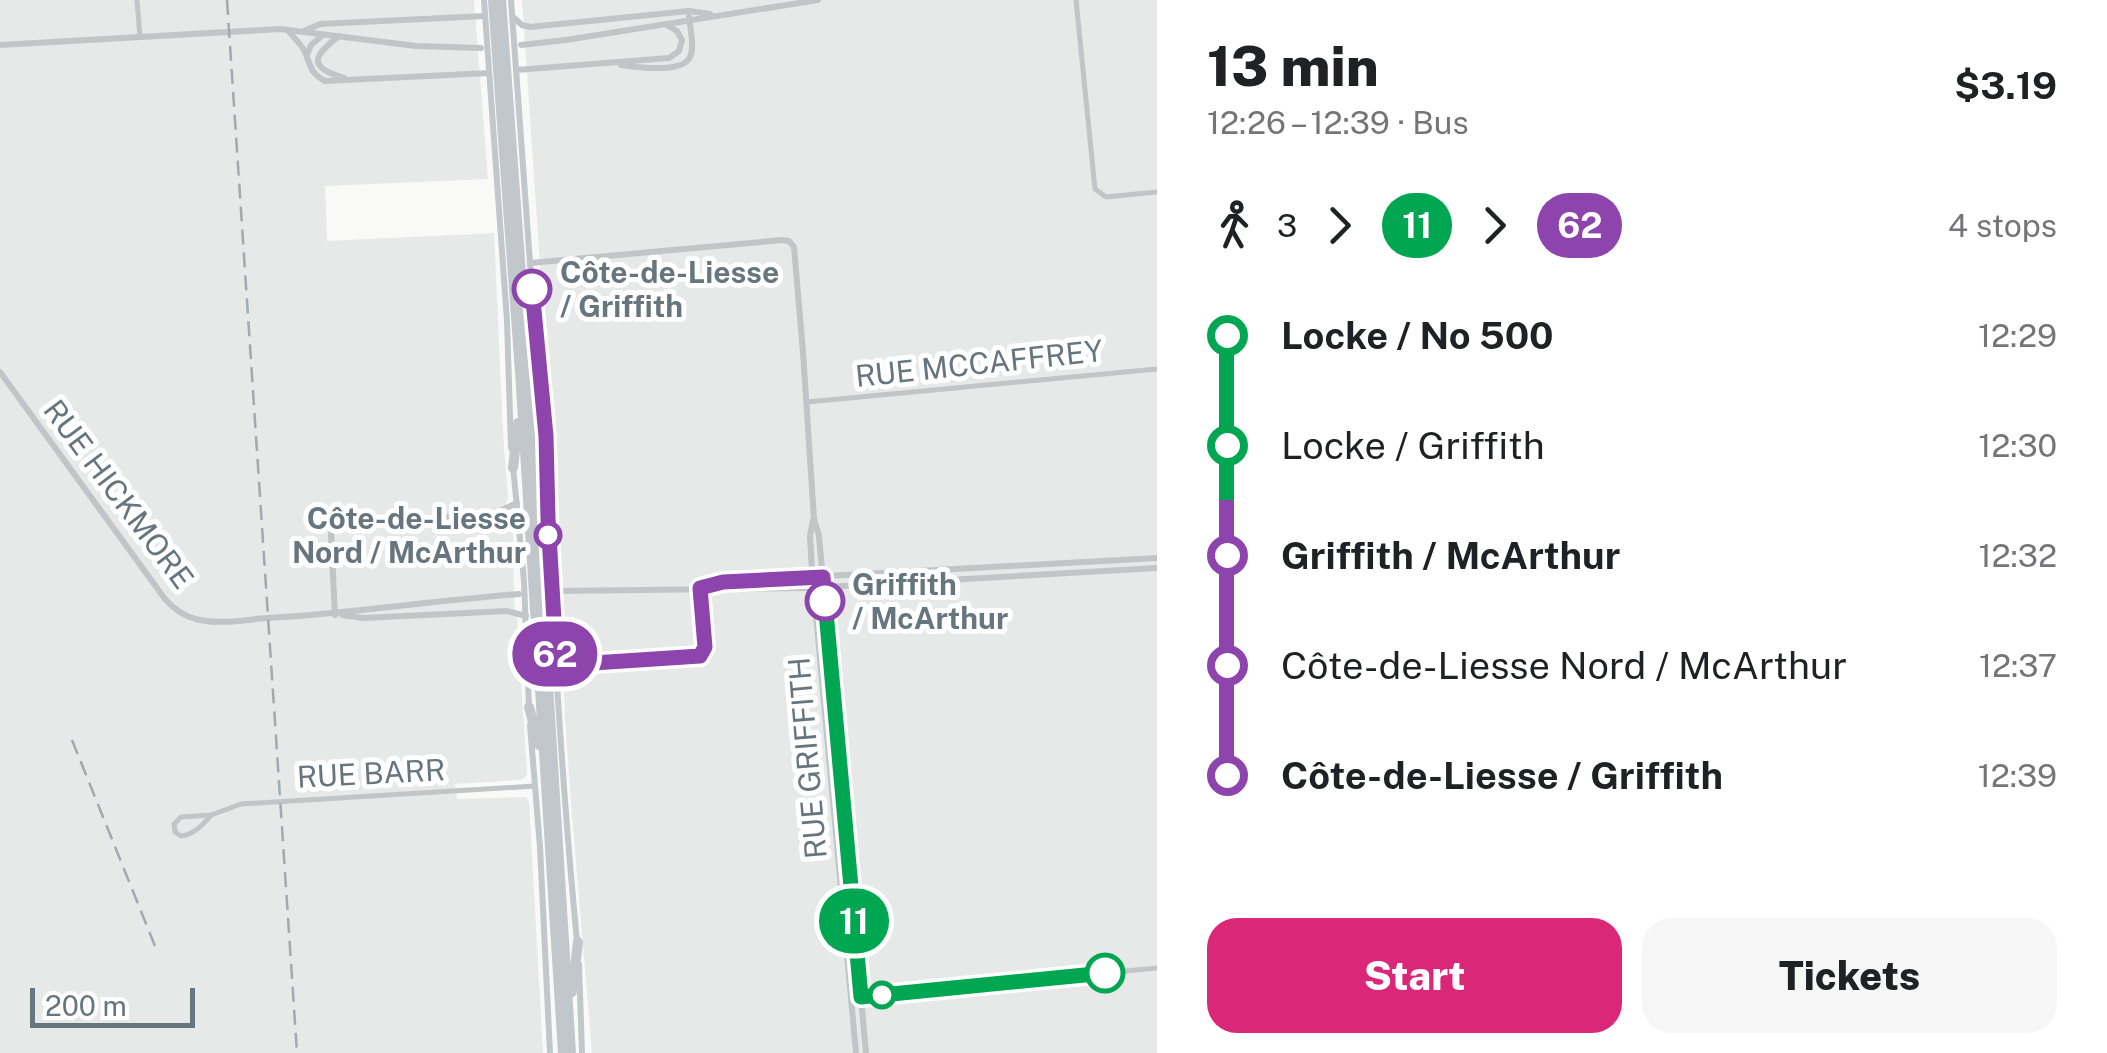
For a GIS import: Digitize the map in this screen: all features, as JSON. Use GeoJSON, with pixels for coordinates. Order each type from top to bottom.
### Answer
{"type":"FeatureCollection","features":[{"type":"Feature","properties":{"kind":"highway"},"geometry":{"type":"LineString","coordinates":[[494,0],[500,34],[537,505]]}},
{"type":"Feature","properties":{"kind":"highway"},"geometry":{"type":"LineString","coordinates":[[500,34],[502,0]]}},
{"type":"Feature","properties":{"kind":"highway"},"geometry":{"type":"LineString","coordinates":[[502,61],[568,1044]]}},
{"type":"Feature","properties":{"kind":"highway"},"geometry":{"type":"LineString","coordinates":[[513,468],[520,372]]}},
{"type":"Feature","properties":{"kind":"highway"},"geometry":{"type":"LineString","coordinates":[[537,580],[537,505],[544,410]]}},
{"type":"Feature","properties":{"kind":"highway"},"geometry":{"type":"LineString","coordinates":[[539,605],[545,766],[568,1044]]}},
{"type":"Feature","properties":{"kind":"highway"},"geometry":{"type":"LineString","coordinates":[[529,708],[545,766]]}},
{"type":"Feature","properties":{"kind":"highway"},"geometry":{"type":"LineString","coordinates":[[562,1053],[568,1044],[578,942]]}},
{"type":"Feature","properties":{"kind":"main road"},"geometry":{"type":"LineString","coordinates":[[484,0],[485,16],[500,34],[502,61]]}},
{"type":"Feature","properties":{"kind":"main road"},"geometry":{"type":"LineString","coordinates":[[500,34],[512,18],[511,0]]}},
{"type":"Feature","properties":{"kind":"main road"},"geometry":{"type":"LineString","coordinates":[[502,61],[516,70],[544,410],[537,580],[539,605],[556,655],[578,942],[582,1053]]}},
{"type":"Feature","properties":{"kind":"main road"},"geometry":{"type":"LineString","coordinates":[[502,61],[489,73],[508,329],[513,468],[518,521],[537,580]]}},
{"type":"Feature","properties":{"kind":"main road"},"geometry":{"type":"LineString","coordinates":[[539,605],[526,616],[550,1053]]}},
{"type":"Feature","properties":{"kind":"street"},"geometry":{"type":"LineString","coordinates":[[137,0],[140,37]]}},
{"type":"Feature","properties":{"kind":"street"},"geometry":{"type":"LineString","coordinates":[[512,18],[530,26],[716,15],[818,0]]}},
{"type":"Feature","properties":{"kind":"street"},"geometry":{"type":"LineString","coordinates":[[1076,0],[1093,183],[1099,194],[1109,197],[1157,192]]}},
{"type":"Feature","properties":{"kind":"street"},"geometry":{"type":"LineString","coordinates":[[520,45],[665,24],[689,15]]}},
{"type":"Feature","properties":{"kind":"street"},"geometry":{"type":"LineString","coordinates":[[602,64],[650,68],[684,64],[691,52],[689,15]]}},
{"type":"Feature","properties":{"kind":"street"},"geometry":{"type":"LineString","coordinates":[[304,31],[317,24],[485,16]]}},
{"type":"Feature","properties":{"kind":"street"},"geometry":{"type":"LineString","coordinates":[[516,70],[661,59],[680,49],[681,37],[665,24]]}},
{"type":"Feature","properties":{"kind":"street"},"geometry":{"type":"LineString","coordinates":[[286,29],[320,79],[489,73]]}},
{"type":"Feature","properties":{"kind":"street"},"geometry":{"type":"LineString","coordinates":[[0,45],[286,29],[416,46],[481,48]]}},
{"type":"Feature","properties":{"kind":"street"},"geometry":{"type":"LineString","coordinates":[[307,55],[311,45],[324,34]]}},
{"type":"Feature","properties":{"kind":"street"},"geometry":{"type":"LineString","coordinates":[[339,36],[321,50],[318,60],[326,72],[345,79]]}},
{"type":"Feature","properties":{"kind":"street","name":"RUE GRIFFITH"},"geometry":{"type":"LineString","coordinates":[[530,263],[784,240],[791,242],[795,251],[814,518],[820,536],[848,862],[856,1053]]}},
{"type":"Feature","properties":{"kind":"street","name":"RUE MCCAFFREY"},"geometry":{"type":"LineString","coordinates":[[806,402],[1157,368]]}},
{"type":"Feature","properties":{"kind":"street","name":"RUE HICKMORE"},"geometry":{"type":"LineString","coordinates":[[0,372],[174,608],[193,619],[208,621],[336,614]]}},
{"type":"Feature","properties":{"kind":"street"},"geometry":{"type":"LineString","coordinates":[[494,514],[516,502]]}},
{"type":"Feature","properties":{"kind":"street"},"geometry":{"type":"LineString","coordinates":[[336,614],[331,535],[335,524],[494,514],[518,521]]}},
{"type":"Feature","properties":{"kind":"street","name":"RUE GRIFFITH"},"geometry":{"type":"LineString","coordinates":[[814,518],[810,536],[812,577],[839,863],[848,905],[866,1053]]}},
{"type":"Feature","properties":{"kind":"street"},"geometry":{"type":"LineString","coordinates":[[700,588],[723,582],[1157,558]]}},
{"type":"Feature","properties":{"kind":"street"},"geometry":{"type":"LineString","coordinates":[[557,591],[814,588],[1157,568]]}},
{"type":"Feature","properties":{"kind":"street"},"geometry":{"type":"LineString","coordinates":[[556,677],[578,664],[700,656],[705,647],[700,588]]}},
{"type":"Feature","properties":{"kind":"street"},"geometry":{"type":"LineString","coordinates":[[336,614],[519,594]]}},
{"type":"Feature","properties":{"kind":"street"},"geometry":{"type":"LineString","coordinates":[[336,614],[363,618],[506,611],[526,616]]}},
{"type":"Feature","properties":{"kind":"street"},"geometry":{"type":"LineString","coordinates":[[556,655],[578,664]]}},
{"type":"Feature","properties":{"kind":"street","name":"RUE BARR"},"geometry":{"type":"LineString","coordinates":[[211,815],[186,836],[175,832],[174,824],[180,818],[211,815],[246,804],[535,786]]}},
{"type":"Feature","properties":{"kind":"street"},"geometry":{"type":"LineString","coordinates":[[839,863],[848,862]]}},
{"type":"Feature","properties":{"kind":"street"},"geometry":{"type":"LineString","coordinates":[[851,998],[1157,968]]}},
{"type":"Feature","properties":{"kind":"shaded area"},"geometry":{"type":"Polygon","coordinates":[[[0,0],[474,0],[488,179],[325,186],[327,241],[494,233],[506,503],[513,533],[527,774],[519,780],[455,784],[457,799],[526,797],[529,802],[543,1053],[0,1053],[0,0]]]}},
{"type":"Feature","properties":{"kind":"shaded area"},"geometry":{"type":"Polygon","coordinates":[[[522,0],[1157,0],[1157,1053],[592,1053],[565,719],[561,574],[522,0]]]}},
{"type":"Feature","properties":{"kind":"railway"},"geometry":{"type":"LineString","coordinates":[[227,0],[297,1053]]}},
{"type":"Feature","properties":{"kind":"railway"},"geometry":{"type":"LineString","coordinates":[[72,740],[155,946]]}},
{"type":"Feature","properties":{"kind":"bus line","name":"62"},"geometry":{"type":"LineString","coordinates":[[532,289],[546,436],[556,655],[578,664],[700,656],[705,647],[700,588],[723,582],[823,577],[825,601]]}},
{"type":"Feature","properties":{"kind":"bus line","name":"11"},"geometry":{"type":"LineString","coordinates":[[825,601],[861,997],[1105,973]]}},
{"type":"Feature","properties":{"kind":"place","name":"Côte-de-Liesse / Griffith"},"geometry":{"type":"Point","coordinates":[532,289]}},
{"type":"Feature","properties":{"kind":"place","name":"Côte-de-Liesse Nord / McArthur"},"geometry":{"type":"Point","coordinates":[548,535]}},
{"type":"Feature","properties":{"kind":"place","name":"Griffith / McArthur"},"geometry":{"type":"Point","coordinates":[825,601]}}]}
